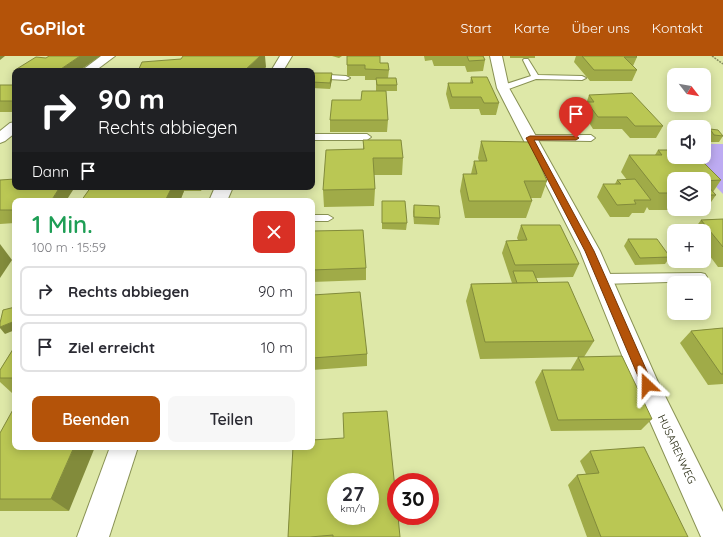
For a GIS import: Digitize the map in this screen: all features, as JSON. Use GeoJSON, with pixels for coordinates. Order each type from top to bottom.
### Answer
{"type":"FeatureCollection","features":[{"type":"Feature","properties":{"kind":"street"},"geometry":{"type":"LineString","coordinates":[[91,68],[109,56]]}},
{"type":"Feature","properties":{"kind":"street"},"geometry":{"type":"LineString","coordinates":[[279,68],[286,56]]}},
{"type":"Feature","properties":{"kind":"street","name":"HUSARENWEG"},"geometry":{"type":"LineString","coordinates":[[496,56],[503,88],[590,251],[647,385],[718,537]]}},
{"type":"Feature","properties":{"kind":"street"},"geometry":{"type":"LineString","coordinates":[[0,138],[12,128]]}},
{"type":"Feature","properties":{"kind":"street"},"geometry":{"type":"LineString","coordinates":[[93,537],[123,450]]}},
{"type":"Feature","properties":{"kind":"lane"},"geometry":{"type":"LineString","coordinates":[[526,60],[535,78]]}},
{"type":"Feature","properties":{"kind":"lane"},"geometry":{"type":"LineString","coordinates":[[315,76],[346,78]]}},
{"type":"Feature","properties":{"kind":"lane"},"geometry":{"type":"LineString","coordinates":[[503,88],[535,78],[582,78]]}},
{"type":"Feature","properties":{"kind":"lane"},"geometry":{"type":"LineString","coordinates":[[315,137],[367,137]]}},
{"type":"Feature","properties":{"kind":"lane"},"geometry":{"type":"LineString","coordinates":[[530,138],[591,138]]}},
{"type":"Feature","properties":{"kind":"lane"},"geometry":{"type":"LineString","coordinates":[[315,218],[328,218]]}},
{"type":"Feature","properties":{"kind":"lane"},"geometry":{"type":"LineString","coordinates":[[602,279],[667,278]]}},
{"type":"Feature","properties":{"kind":"path"},"geometry":{"type":"LineString","coordinates":[[712,56],[723,64]]}},
{"type":"Feature","properties":{"kind":"shaded area"},"geometry":{"type":"Polygon","coordinates":[[[711,144],[723,144],[723,194],[711,182],[711,172],[702,172],[694,164],[711,164],[711,144]]]}},
{"type":"Feature","properties":{"kind":"building"},"geometry":{"type":"Polygon","coordinates":[[[49,56],[80,56],[62,68],[18,68],[36,57],[46,58],[49,56]]]}},
{"type":"Feature","properties":{"kind":"building"},"geometry":{"type":"Polygon","coordinates":[[[183,56],[260,56],[247,68],[139,68],[142,62],[181,59],[183,56]]]}},
{"type":"Feature","properties":{"kind":"building"},"geometry":{"type":"Polygon","coordinates":[[[347,56],[380,56],[380,63],[388,63],[389,70],[365,69],[365,65],[347,65],[347,56]]]}},
{"type":"Feature","properties":{"kind":"building"},"geometry":{"type":"Polygon","coordinates":[[[467,56],[483,56],[485,60],[469,61],[467,56]]]}},
{"type":"Feature","properties":{"kind":"building"},"geometry":{"type":"Polygon","coordinates":[[[582,56],[636,56],[637,57],[624,57],[637,70],[594,70],[582,56]]]}},
{"type":"Feature","properties":{"kind":"building"},"geometry":{"type":"Polygon","coordinates":[[[315,73],[332,73],[330,83],[315,82],[315,73]]]}},
{"type":"Feature","properties":{"kind":"building"},"geometry":{"type":"Polygon","coordinates":[[[471,77],[487,77],[499,103],[484,103],[481,97],[452,97],[448,83],[473,83],[471,77]]]}},
{"type":"Feature","properties":{"kind":"building"},"geometry":{"type":"Polygon","coordinates":[[[376,78],[396,78],[397,85],[377,85],[376,78]]]}},
{"type":"Feature","properties":{"kind":"building"},"geometry":{"type":"Polygon","coordinates":[[[0,85],[12,85],[12,101],[0,101],[0,85]]]}},
{"type":"Feature","properties":{"kind":"building"},"geometry":{"type":"Polygon","coordinates":[[[362,91],[386,91],[388,120],[330,120],[332,100],[361,100],[362,91]]]}},
{"type":"Feature","properties":{"kind":"building"},"geometry":{"type":"Polygon","coordinates":[[[632,93],[663,126],[635,126],[627,117],[598,117],[587,102],[594,102],[589,95],[632,93]]]}},
{"type":"Feature","properties":{"kind":"building"},"geometry":{"type":"Polygon","coordinates":[[[711,129],[718,130],[723,136],[714,135],[711,129]]]}},
{"type":"Feature","properties":{"kind":"building"},"geometry":{"type":"Polygon","coordinates":[[[363,140],[401,140],[403,158],[373,158],[375,189],[323,190],[326,150],[364,149],[363,140]]]}},
{"type":"Feature","properties":{"kind":"building"},"geometry":{"type":"Polygon","coordinates":[[[481,141],[530,142],[547,181],[524,181],[532,201],[469,201],[463,174],[477,174],[474,161],[487,161],[481,141]]]}},
{"type":"Feature","properties":{"kind":"building"},"geometry":{"type":"Polygon","coordinates":[[[658,150],[667,150],[667,164],[705,164],[721,180],[711,181],[711,172],[667,172],[667,193],[659,193],[629,155],[662,155],[658,150]]]}},
{"type":"Feature","properties":{"kind":"building"},"geometry":{"type":"Polygon","coordinates":[[[12,179],[12,190],[58,190],[53,198],[12,198],[12,210],[0,210],[0,180],[12,179]]]}},
{"type":"Feature","properties":{"kind":"building"},"geometry":{"type":"Polygon","coordinates":[[[635,179],[651,200],[634,200],[636,204],[617,205],[603,184],[621,184],[617,180],[635,179]]]}},
{"type":"Feature","properties":{"kind":"building"},"geometry":{"type":"Polygon","coordinates":[[[89,190],[170,190],[166,198],[83,198],[89,190]]]}},
{"type":"Feature","properties":{"kind":"building"},"geometry":{"type":"Polygon","coordinates":[[[711,190],[716,195],[711,195],[711,190]]]}},
{"type":"Feature","properties":{"kind":"building"},"geometry":{"type":"Polygon","coordinates":[[[382,201],[405,201],[407,223],[382,223],[382,201]]]}},
{"type":"Feature","properties":{"kind":"building"},"geometry":{"type":"Polygon","coordinates":[[[414,205],[439,206],[440,218],[414,217],[414,205]]]}},
{"type":"Feature","properties":{"kind":"building"},"geometry":{"type":"Polygon","coordinates":[[[723,219],[723,247],[711,232],[711,224],[704,224],[701,220],[723,219]]]}},
{"type":"Feature","properties":{"kind":"building"},"geometry":{"type":"Polygon","coordinates":[[[521,225],[560,225],[579,264],[515,265],[506,241],[527,240],[521,225]]]}},
{"type":"Feature","properties":{"kind":"building"},"geometry":{"type":"Polygon","coordinates":[[[363,230],[366,268],[315,270],[315,231],[363,230]]]}},
{"type":"Feature","properties":{"kind":"building"},"geometry":{"type":"Polygon","coordinates":[[[628,239],[657,239],[667,253],[667,257],[640,258],[628,239]]]}},
{"type":"Feature","properties":{"kind":"building"},"geometry":{"type":"Polygon","coordinates":[[[513,271],[533,271],[538,283],[517,283],[513,271]]]}},
{"type":"Feature","properties":{"kind":"building"},"geometry":{"type":"Polygon","coordinates":[[[568,282],[594,341],[485,342],[471,284],[568,282]]]}},
{"type":"Feature","properties":{"kind":"building"},"geometry":{"type":"Polygon","coordinates":[[[360,292],[367,354],[315,358],[315,295],[360,292]]]}},
{"type":"Feature","properties":{"kind":"building"},"geometry":{"type":"Polygon","coordinates":[[[12,308],[12,322],[0,327],[0,323],[3,310],[12,308]]]}},
{"type":"Feature","properties":{"kind":"building"},"geometry":{"type":"Polygon","coordinates":[[[723,328],[723,374],[721,374],[691,331],[723,328]]]}},
{"type":"Feature","properties":{"kind":"building"},"geometry":{"type":"Polygon","coordinates":[[[12,351],[12,378],[0,378],[0,370],[12,351]]]}},
{"type":"Feature","properties":{"kind":"building"},"geometry":{"type":"Polygon","coordinates":[[[622,356],[652,419],[558,420],[542,370],[584,370],[578,357],[622,356]]]}},
{"type":"Feature","properties":{"kind":"building"},"geometry":{"type":"Polygon","coordinates":[[[12,411],[12,450],[73,450],[51,499],[0,499],[0,433],[12,411]]]}},
{"type":"Feature","properties":{"kind":"building"},"geometry":{"type":"Polygon","coordinates":[[[387,411],[393,473],[387,473],[387,525],[399,525],[400,537],[333,537],[333,535],[288,537],[293,450],[315,450],[315,440],[344,438],[343,413],[387,411]]]}},
{"type":"Feature","properties":{"kind":"building"},"geometry":{"type":"Polygon","coordinates":[[[644,447],[688,537],[601,537],[577,475],[599,473],[590,451],[644,447]]]}},
{"type":"Feature","properties":{"kind":"route"},"geometry":{"type":"LineString","coordinates":[[576,138],[530,138],[590,251],[647,385]]}}]}
